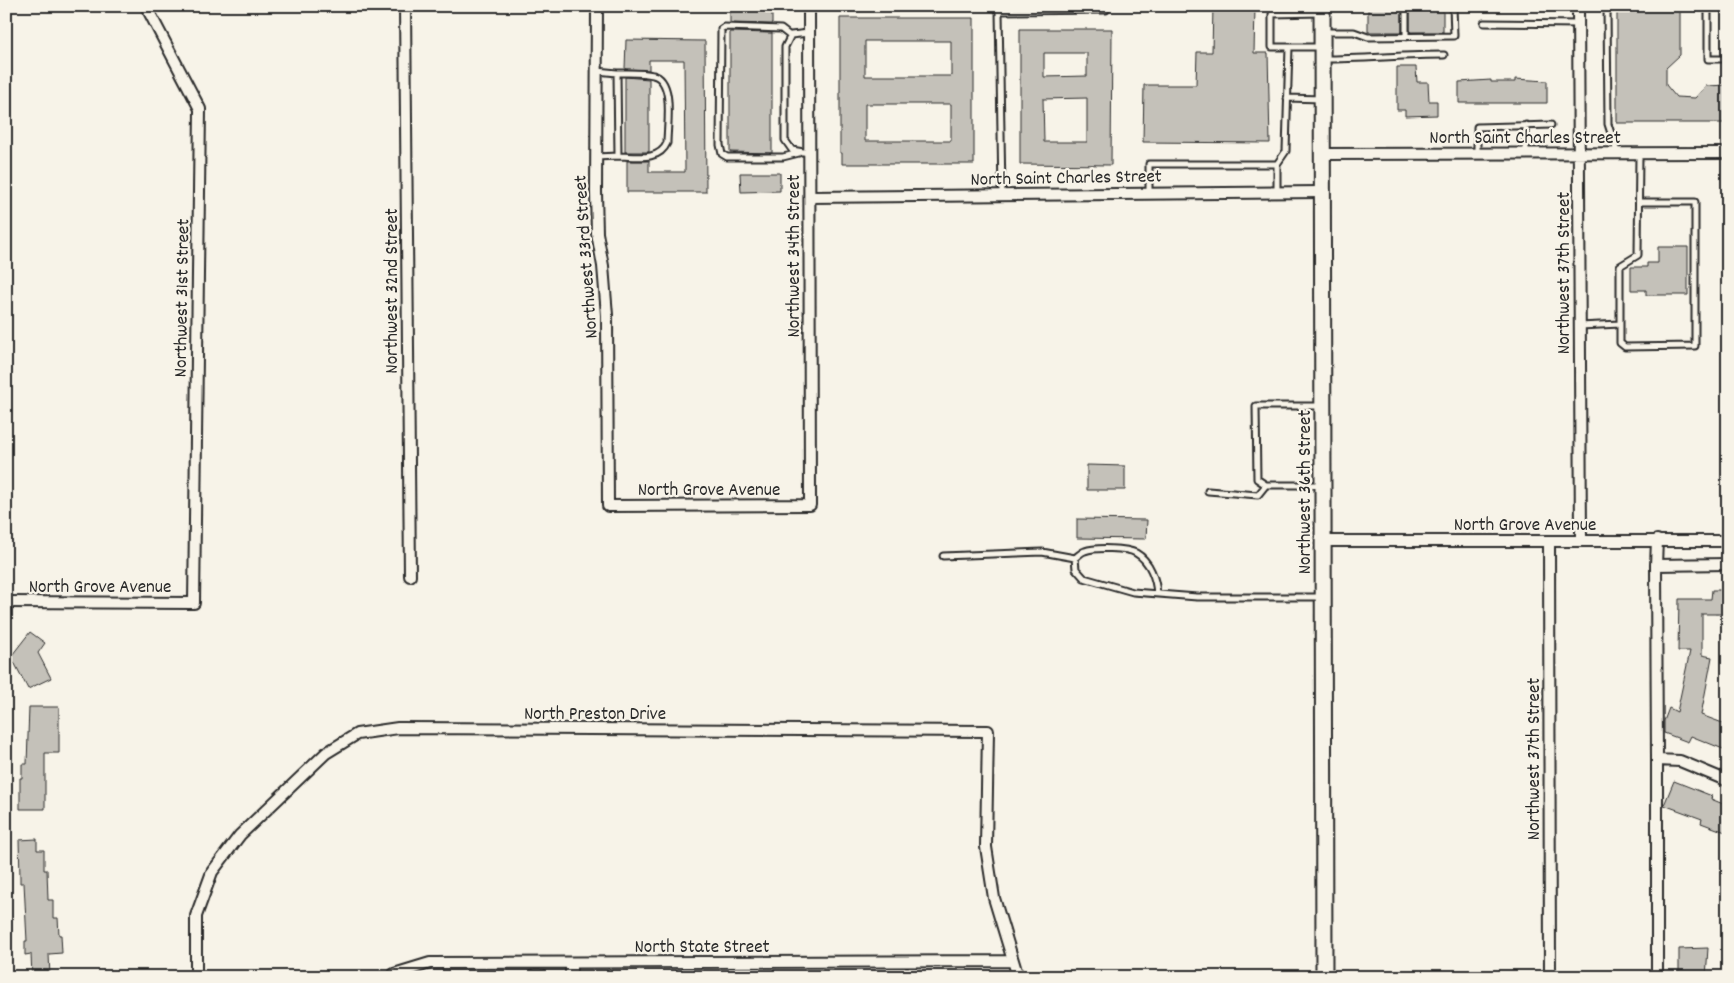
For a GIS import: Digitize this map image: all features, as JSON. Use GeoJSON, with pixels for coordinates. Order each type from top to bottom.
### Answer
{"type":"FeatureCollection","features":[{"type":"Feature","properties":{"kind":"main road","name":"Northwest 36th Street"},"geometry":{"type":"LineString","coordinates":[[1322,10],[1324,977]]}},
{"type":"Feature","properties":{"kind":"street","name":"Northwest 31st Street"},"geometry":{"type":"LineString","coordinates":[[146,6],[200,109],[194,603]]}},
{"type":"Feature","properties":{"kind":"street","name":"Northwest 32nd Street"},"geometry":{"type":"LineString","coordinates":[[405,6],[410,576]]}},
{"type":"Feature","properties":{"kind":"street","name":"Northwest 33rd Street"},"geometry":{"type":"LineString","coordinates":[[597,6],[597,233],[603,266],[607,315],[608,506]]}},
{"type":"Feature","properties":{"kind":"street","name":"Northwest 34th Street"},"geometry":{"type":"LineString","coordinates":[[809,6],[804,153],[810,198],[810,505]]}},
{"type":"Feature","properties":{"kind":"street","name":"Northwest 37th Street"},"geometry":{"type":"LineString","coordinates":[[1578,6],[1581,539]]}},
{"type":"Feature","properties":{"kind":"street","name":"North Saint Charles Street"},"geometry":{"type":"LineString","coordinates":[[1322,154],[1728,153]]}},
{"type":"Feature","properties":{"kind":"street","name":"North Saint Charles Street"},"geometry":{"type":"LineString","coordinates":[[810,198],[1149,192],[1322,192]]}},
{"type":"Feature","properties":{"kind":"street","name":"North Grove Avenue"},"geometry":{"type":"LineString","coordinates":[[608,506],[810,505]]}},
{"type":"Feature","properties":{"kind":"street","name":"North Grove Avenue"},"geometry":{"type":"LineString","coordinates":[[1323,541],[1549,541],[1581,539],[1728,541]]}},
{"type":"Feature","properties":{"kind":"street"},"geometry":{"type":"LineString","coordinates":[[1656,540],[1657,977]]}},
{"type":"Feature","properties":{"kind":"street","name":"Northwest 37th Street"},"geometry":{"type":"LineString","coordinates":[[1549,541],[1550,977]]}},
{"type":"Feature","properties":{"kind":"street"},"geometry":{"type":"LineString","coordinates":[[1656,565],[1728,564]]}},
{"type":"Feature","properties":{"kind":"street","name":"North Grove Avenue"},"geometry":{"type":"LineString","coordinates":[[6,602],[194,603]]}},
{"type":"Feature","properties":{"kind":"street","name":"North Preston Drive"},"geometry":{"type":"LineString","coordinates":[[196,977],[196,916],[212,872],[240,835],[326,753],[357,734],[398,728],[988,732],[986,847],[994,898],[1012,961]]}},
{"type":"Feature","properties":{"kind":"street"},"geometry":{"type":"LineString","coordinates":[[1657,760],[1680,761],[1728,781]]}},
{"type":"Feature","properties":{"kind":"street"},"geometry":{"type":"LineString","coordinates":[[1012,961],[1018,977]]}},
{"type":"Feature","properties":{"kind":"street","name":"North State Street"},"geometry":{"type":"LineString","coordinates":[[393,975],[430,963],[1012,961]]}},
{"type":"Feature","properties":{"kind":"street"},"geometry":{"type":"LineString","coordinates":[[571,963],[571,977]]}},
{"type":"Feature","properties":{"kind":"lane"},"geometry":{"type":"LineString","coordinates":[[991,6],[998,11],[1106,10]]}},
{"type":"Feature","properties":{"kind":"lane"},"geometry":{"type":"LineString","coordinates":[[1406,6],[1406,37]]}},
{"type":"Feature","properties":{"kind":"lane"},"geometry":{"type":"LineString","coordinates":[[1322,46],[1354,32],[1368,37],[1454,36],[1453,6]]}},
{"type":"Feature","properties":{"kind":"lane"},"geometry":{"type":"LineString","coordinates":[[1607,6],[1608,124],[1617,152]]}},
{"type":"Feature","properties":{"kind":"lane"},"geometry":{"type":"LineString","coordinates":[[1708,6],[1708,59],[1728,59]]}},
{"type":"Feature","properties":{"kind":"lane"},"geometry":{"type":"LineString","coordinates":[[1322,10],[1272,14],[1272,47],[1322,46],[1379,59],[1397,55],[1444,55]]}},
{"type":"Feature","properties":{"kind":"lane"},"geometry":{"type":"LineString","coordinates":[[998,11],[1002,194]]}},
{"type":"Feature","properties":{"kind":"lane"},"geometry":{"type":"LineString","coordinates":[[1484,24],[1578,24]]}},
{"type":"Feature","properties":{"kind":"lane"},"geometry":{"type":"LineString","coordinates":[[790,36],[781,29],[724,27],[721,29],[720,145],[722,154],[735,158],[783,157],[804,153]]}},
{"type":"Feature","properties":{"kind":"lane"},"geometry":{"type":"LineString","coordinates":[[804,153],[792,150],[785,140],[785,46],[790,36],[796,33],[809,33]]}},
{"type":"Feature","properties":{"kind":"lane"},"geometry":{"type":"LineString","coordinates":[[1276,192],[1277,164],[1286,151],[1289,47]]}},
{"type":"Feature","properties":{"kind":"lane"},"geometry":{"type":"LineString","coordinates":[[596,157],[654,156],[664,150],[667,143],[668,88],[660,77],[652,74],[597,71]]}},
{"type":"Feature","properties":{"kind":"lane"},"geometry":{"type":"LineString","coordinates":[[617,73],[618,156]]}},
{"type":"Feature","properties":{"kind":"lane"},"geometry":{"type":"LineString","coordinates":[[1287,98],[1322,99]]}},
{"type":"Feature","properties":{"kind":"lane"},"geometry":{"type":"LineString","coordinates":[[1477,153],[1477,127],[1551,125]]}},
{"type":"Feature","properties":{"kind":"lane"},"geometry":{"type":"LineString","coordinates":[[1526,126],[1526,153]]}},
{"type":"Feature","properties":{"kind":"lane"},"geometry":{"type":"LineString","coordinates":[[1638,202],[1695,202],[1695,346],[1625,347],[1620,343],[1620,266],[1638,255],[1638,202],[1639,153]]}},
{"type":"Feature","properties":{"kind":"lane"},"geometry":{"type":"LineString","coordinates":[[1149,192],[1149,164],[1277,164]]}},
{"type":"Feature","properties":{"kind":"lane"},"geometry":{"type":"LineString","coordinates":[[1579,326],[1620,324]]}},
{"type":"Feature","properties":{"kind":"lane"},"geometry":{"type":"LineString","coordinates":[[1323,406],[1256,406],[1257,479],[1266,486],[1323,486]]}},
{"type":"Feature","properties":{"kind":"lane"},"geometry":{"type":"LineString","coordinates":[[1208,491],[1232,491],[1240,496],[1258,495],[1266,486]]}},
{"type":"Feature","properties":{"kind":"lane"},"geometry":{"type":"LineString","coordinates":[[943,556],[1042,552],[1075,558],[1084,551],[1104,548],[1135,552],[1147,564],[1156,582],[1157,594]]}},
{"type":"Feature","properties":{"kind":"lane"},"geometry":{"type":"LineString","coordinates":[[1075,558],[1076,569],[1084,578],[1134,592],[1197,597],[1323,597]]}},
{"type":"Feature","properties":{"kind":"building"},"geometry":{"type":"Polygon","coordinates":[[[730,6],[772,6],[772,24],[730,23],[730,6]]]}},
{"type":"Feature","properties":{"kind":"building"},"geometry":{"type":"Polygon","coordinates":[[[1213,6],[1255,7],[1254,53],[1268,53],[1270,143],[1143,142],[1144,85],[1196,85],[1197,52],[1212,52],[1213,6]]]}},
{"type":"Feature","properties":{"kind":"building"},"geometry":{"type":"Polygon","coordinates":[[[1368,6],[1402,6],[1402,32],[1368,32],[1368,6]]]}},
{"type":"Feature","properties":{"kind":"building"},"geometry":{"type":"Polygon","coordinates":[[[1410,6],[1443,6],[1443,32],[1410,32],[1410,6]]]}},
{"type":"Feature","properties":{"kind":"building"},"geometry":{"type":"Polygon","coordinates":[[[1617,6],[1680,6],[1680,55],[1666,68],[1666,85],[1676,97],[1695,98],[1706,86],[1728,85],[1728,123],[1617,123],[1617,6]]]}},
{"type":"Feature","properties":{"kind":"building"},"geometry":{"type":"Polygon","coordinates":[[[840,18],[974,18],[974,164],[842,164],[842,153],[840,153],[840,18]],[[865,41],[865,76],[951,76],[951,41],[865,41]],[[865,104],[865,141],[951,141],[951,104],[865,104]]]}},
{"type":"Feature","properties":{"kind":"building"},"geometry":{"type":"Polygon","coordinates":[[[1020,29],[1112,29],[1111,165],[1020,164],[1020,29]],[[1044,53],[1044,77],[1087,76],[1087,53],[1044,53]],[[1087,98],[1043,99],[1044,142],[1087,142],[1087,98]]]}},
{"type":"Feature","properties":{"kind":"building"},"geometry":{"type":"Polygon","coordinates":[[[730,32],[772,33],[772,153],[730,152],[730,32]]]}},
{"type":"Feature","properties":{"kind":"building"},"geometry":{"type":"Polygon","coordinates":[[[626,40],[705,41],[706,192],[627,192],[627,161],[649,161],[649,172],[685,172],[684,60],[649,60],[649,70],[625,69],[626,40]]]}},
{"type":"Feature","properties":{"kind":"building"},"geometry":{"type":"Polygon","coordinates":[[[1397,67],[1416,67],[1417,82],[1428,82],[1429,101],[1437,101],[1437,115],[1405,116],[1405,110],[1397,110],[1397,67]]]}},
{"type":"Feature","properties":{"kind":"building"},"geometry":{"type":"Polygon","coordinates":[[[625,77],[649,79],[649,152],[625,152],[625,77]]]}},
{"type":"Feature","properties":{"kind":"building"},"geometry":{"type":"Polygon","coordinates":[[[1515,79],[1547,81],[1547,103],[1459,103],[1459,82],[1491,80],[1491,82],[1515,82],[1515,79]]]}},
{"type":"Feature","properties":{"kind":"building"},"geometry":{"type":"Polygon","coordinates":[[[740,173],[780,173],[780,191],[741,192],[740,173]]]}},
{"type":"Feature","properties":{"kind":"building"},"geometry":{"type":"Polygon","coordinates":[[[1658,247],[1688,247],[1688,295],[1646,295],[1646,290],[1631,290],[1631,267],[1647,267],[1647,263],[1658,263],[1658,247]]]}},
{"type":"Feature","properties":{"kind":"building"},"geometry":{"type":"Polygon","coordinates":[[[1087,465],[1125,466],[1125,490],[1087,490],[1087,465]]]}},
{"type":"Feature","properties":{"kind":"building"},"geometry":{"type":"Polygon","coordinates":[[[1077,519],[1147,520],[1146,539],[1077,538],[1077,519]]]}},
{"type":"Feature","properties":{"kind":"building"},"geometry":{"type":"Polygon","coordinates":[[[1712,590],[1728,590],[1728,614],[1702,614],[1702,655],[1712,657],[1701,715],[1728,725],[1728,751],[1691,736],[1688,742],[1664,733],[1664,721],[1669,708],[1677,712],[1690,651],[1678,651],[1679,599],[1711,599],[1712,590]]]}},
{"type":"Feature","properties":{"kind":"building"},"geometry":{"type":"Polygon","coordinates":[[[30,632],[45,643],[38,653],[51,678],[28,689],[15,664],[9,659],[30,632]]]}},
{"type":"Feature","properties":{"kind":"building"},"geometry":{"type":"Polygon","coordinates":[[[29,707],[59,707],[59,753],[45,753],[45,809],[20,809],[22,764],[27,764],[29,707]]]}},
{"type":"Feature","properties":{"kind":"building"},"geometry":{"type":"Polygon","coordinates":[[[1674,781],[1712,796],[1711,799],[1728,806],[1728,833],[1701,823],[1702,819],[1664,805],[1674,781]]]}},
{"type":"Feature","properties":{"kind":"building"},"geometry":{"type":"Polygon","coordinates":[[[37,839],[37,850],[44,850],[44,870],[47,870],[48,900],[53,900],[53,918],[58,918],[59,935],[61,935],[62,953],[49,954],[50,977],[32,977],[31,954],[25,955],[25,941],[27,941],[24,883],[20,883],[19,840],[37,839]]]}},
{"type":"Feature","properties":{"kind":"building"},"geometry":{"type":"Polygon","coordinates":[[[1708,948],[1706,977],[1679,977],[1679,949],[1708,948]]]}}]}
